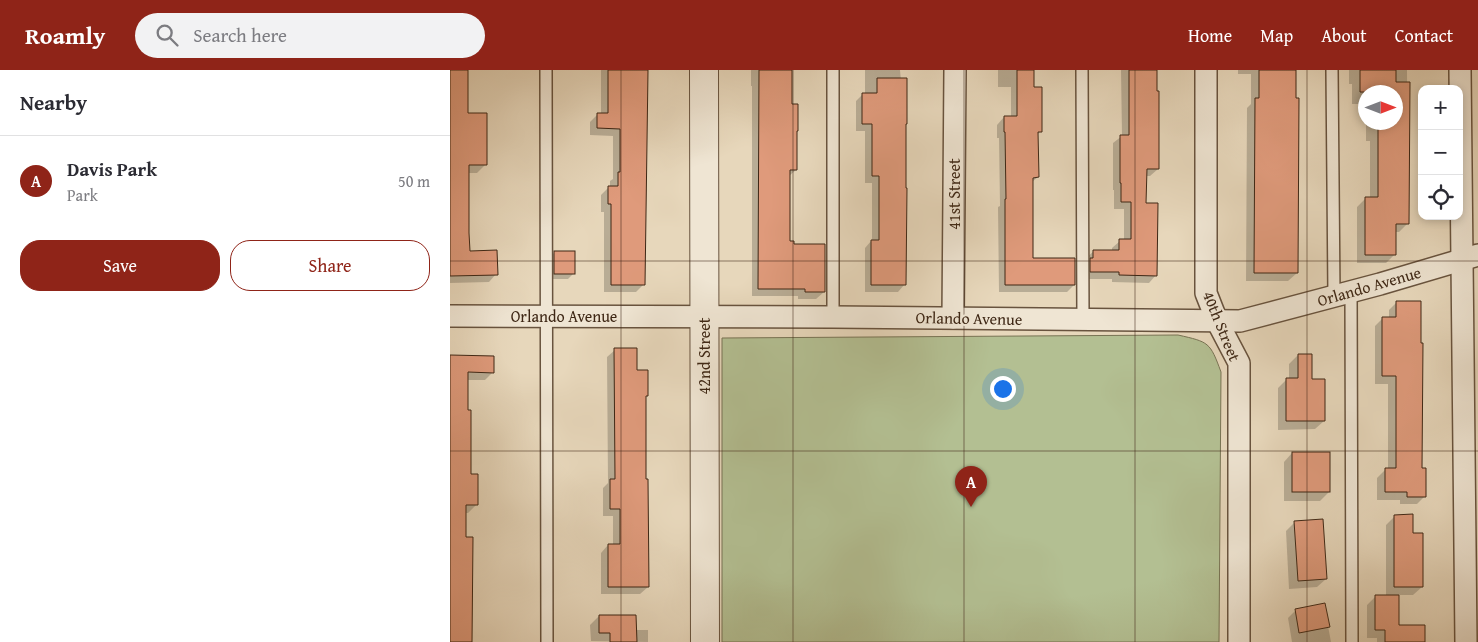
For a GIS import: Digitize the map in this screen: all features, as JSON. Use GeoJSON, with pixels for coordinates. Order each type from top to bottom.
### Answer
{"type":"FeatureCollection","features":[{"type":"Feature","properties":{"kind":"street","name":"42nd Street"},"geometry":{"type":"LineString","coordinates":[[704,70],[705,642]]}},
{"type":"Feature","properties":{"kind":"street","name":"41st Street"},"geometry":{"type":"LineString","coordinates":[[953,318],[955,70]]}},
{"type":"Feature","properties":{"kind":"street","name":"40th Street"},"geometry":{"type":"LineString","coordinates":[[1206,70],[1206,292],[1217,320],[1239,363],[1239,642]]}},
{"type":"Feature","properties":{"kind":"street"},"geometry":{"type":"LineString","coordinates":[[1460,70],[1470,257],[1466,642]]}},
{"type":"Feature","properties":{"kind":"street","name":"Orlando Avenue"},"geometry":{"type":"LineString","coordinates":[[450,316],[1240,320],[1342,294],[1470,257]]}},
{"type":"Feature","properties":{"kind":"lane"},"geometry":{"type":"LineString","coordinates":[[546,70],[547,642]]}},
{"type":"Feature","properties":{"kind":"lane"},"geometry":{"type":"LineString","coordinates":[[833,70],[833,317]]}},
{"type":"Feature","properties":{"kind":"lane"},"geometry":{"type":"LineString","coordinates":[[1082,70],[1083,319]]}},
{"type":"Feature","properties":{"kind":"lane"},"geometry":{"type":"LineString","coordinates":[[1332,70],[1342,294],[1352,642]]}},
{"type":"Feature","properties":{"kind":"green space"},"geometry":{"type":"Polygon","coordinates":[[[1178,335],[1207,345],[1211,349],[1221,372],[1219,642],[722,642],[722,338],[1178,335]]]}},
{"type":"Feature","properties":{"kind":"building"},"geometry":{"type":"Polygon","coordinates":[[[450,70],[468,70],[468,113],[487,113],[487,165],[469,165],[470,251],[497,250],[498,275],[450,276],[450,70]]]}},
{"type":"Feature","properties":{"kind":"building"},"geometry":{"type":"Polygon","coordinates":[[[608,70],[648,70],[645,285],[611,285],[611,204],[608,204],[608,186],[618,186],[618,172],[620,172],[620,129],[597,128],[597,113],[608,113],[608,70]]]}},
{"type":"Feature","properties":{"kind":"building"},"geometry":{"type":"Polygon","coordinates":[[[759,70],[792,70],[792,104],[798,104],[798,131],[797,170],[790,170],[790,241],[794,241],[794,244],[825,244],[825,292],[805,292],[805,289],[758,289],[759,70]]]}},
{"type":"Feature","properties":{"kind":"building"},"geometry":{"type":"Polygon","coordinates":[[[1017,70],[1034,70],[1034,87],[1042,87],[1042,132],[1038,132],[1039,177],[1033,178],[1033,258],[1075,258],[1075,285],[1005,285],[1006,199],[1004,116],[1017,116],[1017,70]]]}},
{"type":"Feature","properties":{"kind":"building"},"geometry":{"type":"Polygon","coordinates":[[[1129,70],[1157,70],[1157,91],[1159,91],[1159,169],[1147,169],[1146,203],[1158,203],[1157,276],[1119,275],[1119,272],[1090,272],[1090,258],[1093,258],[1093,250],[1119,250],[1119,239],[1131,239],[1131,202],[1121,202],[1120,183],[1120,135],[1129,135],[1129,70]]]}},
{"type":"Feature","properties":{"kind":"building"},"geometry":{"type":"Polygon","coordinates":[[[1259,70],[1296,70],[1296,98],[1299,98],[1298,273],[1254,273],[1255,98],[1259,98],[1259,70]]]}},
{"type":"Feature","properties":{"kind":"building"},"geometry":{"type":"Polygon","coordinates":[[[1360,70],[1396,70],[1396,82],[1410,82],[1409,224],[1396,224],[1396,255],[1365,255],[1365,197],[1378,197],[1378,130],[1403,130],[1403,85],[1360,85],[1360,70]]]}},
{"type":"Feature","properties":{"kind":"building"},"geometry":{"type":"Polygon","coordinates":[[[877,78],[907,78],[906,285],[871,285],[871,240],[879,240],[879,176],[872,176],[872,124],[862,124],[862,93],[877,93],[877,78]]]}},
{"type":"Feature","properties":{"kind":"building"},"geometry":{"type":"Polygon","coordinates":[[[554,251],[575,251],[575,274],[554,274],[554,251]]]}},
{"type":"Feature","properties":{"kind":"building"},"geometry":{"type":"Polygon","coordinates":[[[1396,301],[1421,301],[1421,343],[1423,343],[1422,468],[1426,468],[1426,497],[1407,497],[1407,492],[1385,492],[1385,468],[1396,468],[1396,376],[1382,376],[1382,317],[1396,317],[1396,301]]]}},
{"type":"Feature","properties":{"kind":"building"},"geometry":{"type":"Polygon","coordinates":[[[614,348],[637,348],[637,370],[648,370],[648,396],[646,396],[646,479],[648,479],[649,587],[608,587],[608,544],[620,544],[620,509],[610,509],[610,479],[615,479],[614,348]]]}},
{"type":"Feature","properties":{"kind":"building"},"geometry":{"type":"Polygon","coordinates":[[[1298,354],[1312,354],[1312,379],[1325,379],[1325,421],[1286,421],[1286,378],[1298,378],[1298,354]]]}},
{"type":"Feature","properties":{"kind":"building"},"geometry":{"type":"Polygon","coordinates":[[[450,355],[494,356],[494,373],[468,372],[468,410],[471,410],[471,474],[478,474],[478,505],[466,505],[466,537],[473,537],[472,642],[450,642],[450,355]]]}},
{"type":"Feature","properties":{"kind":"building"},"geometry":{"type":"Polygon","coordinates":[[[1292,452],[1330,452],[1330,492],[1292,492],[1292,452]]]}},
{"type":"Feature","properties":{"kind":"building"},"geometry":{"type":"Polygon","coordinates":[[[1413,514],[1413,533],[1423,533],[1423,587],[1394,587],[1394,515],[1413,514]]]}},
{"type":"Feature","properties":{"kind":"building"},"geometry":{"type":"Polygon","coordinates":[[[1323,519],[1327,579],[1298,581],[1294,521],[1323,519]]]}},
{"type":"Feature","properties":{"kind":"building"},"geometry":{"type":"Polygon","coordinates":[[[1375,595],[1399,595],[1399,625],[1425,625],[1425,642],[1385,642],[1385,630],[1375,630],[1375,595]]]}},
{"type":"Feature","properties":{"kind":"building"},"geometry":{"type":"Polygon","coordinates":[[[1325,603],[1330,627],[1299,633],[1295,609],[1325,603]]]}},
{"type":"Feature","properties":{"kind":"building"},"geometry":{"type":"Polygon","coordinates":[[[599,615],[636,615],[637,642],[610,642],[610,633],[599,633],[599,615]]]}},
{"type":"Feature","properties":{"kind":"place","name":"Davis Park"},"geometry":{"type":"Point","coordinates":[971,507]}}]}
